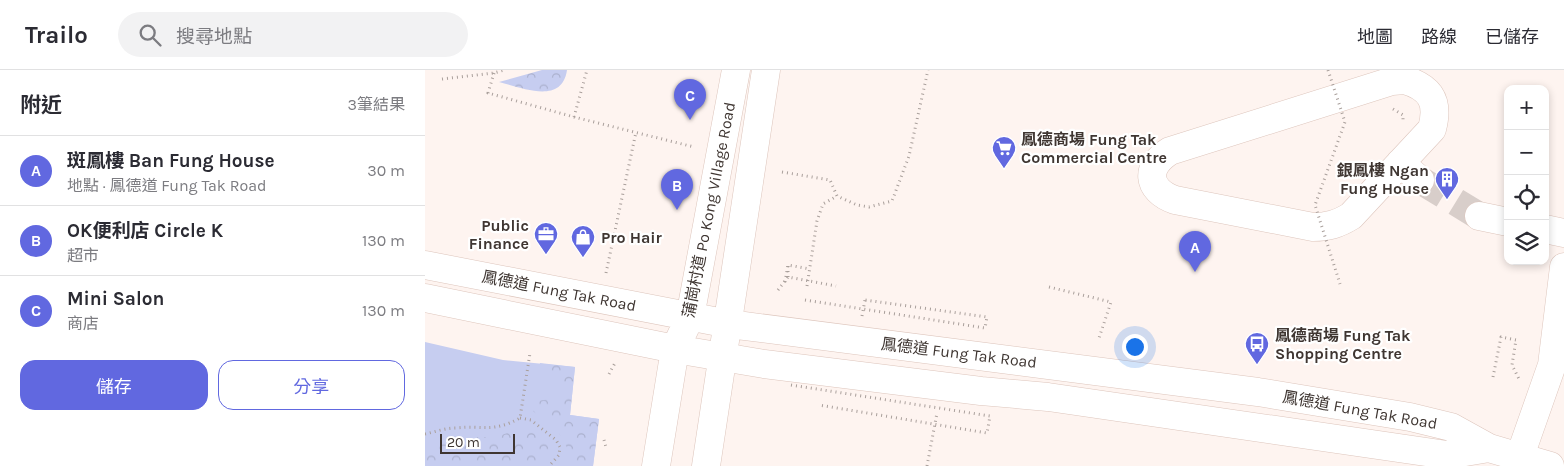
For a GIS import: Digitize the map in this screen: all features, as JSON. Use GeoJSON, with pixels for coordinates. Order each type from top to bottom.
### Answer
{"type":"FeatureCollection","features":[{"type":"Feature","properties":{"kind":"main road","name":"蒲崗村道 Po Kong Village Road"},"geometry":{"type":"LineString","coordinates":[[656,466],[675,349],[690,317],[736,70]]}},
{"type":"Feature","properties":{"kind":"main road","name":"蒲崗村道 Po Kong Village Road"},"geometry":{"type":"LineString","coordinates":[[707,464],[766,70]]}},
{"type":"Feature","properties":{"kind":"main road"},"geometry":{"type":"LineString","coordinates":[[1405,80],[1418,84],[1428,92],[1434,103],[1435,116],[1431,129],[1410,171],[1351,216],[1339,223],[1326,227],[1175,200],[1164,196],[1156,188],[1152,177],[1154,166],[1161,157],[1171,151],[1392,81],[1405,80]]}},
{"type":"Feature","properties":{"kind":"main road"},"geometry":{"type":"LineString","coordinates":[[1479,216],[1504,221]]}},
{"type":"Feature","properties":{"kind":"main road"},"geometry":{"type":"LineString","coordinates":[[1549,230],[1564,233]]}},
{"type":"Feature","properties":{"kind":"main road","name":"鳳德道 Fung Tak Road"},"geometry":{"type":"LineString","coordinates":[[425,266],[729,324],[1258,392],[1435,423],[1451,427],[1489,448],[1550,466]]}},
{"type":"Feature","properties":{"kind":"main road"},"geometry":{"type":"LineString","coordinates":[[1520,456],[1552,365],[1564,266]]}},
{"type":"Feature","properties":{"kind":"main road","name":"鳳德道 Fung Tak Road"},"geometry":{"type":"LineString","coordinates":[[425,298],[675,349],[764,364],[981,391],[1048,397],[1439,454],[1489,448]]}},
{"type":"Feature","properties":{"kind":"path"},"geometry":{"type":"LineString","coordinates":[[442,78],[494,73],[504,70]]}},
{"type":"Feature","properties":{"kind":"path"},"geometry":{"type":"LineString","coordinates":[[574,117],[587,70]]}},
{"type":"Feature","properties":{"kind":"path"},"geometry":{"type":"LineString","coordinates":[[782,172],[830,180],[837,196],[857,205],[869,207],[892,201],[909,156],[928,70]]}},
{"type":"Feature","properties":{"kind":"path"},"geometry":{"type":"LineString","coordinates":[[1328,70],[1345,122],[1315,204],[1340,284]]}},
{"type":"Feature","properties":{"kind":"path"},"geometry":{"type":"LineString","coordinates":[[494,73],[488,93],[574,117],[697,147]]}},
{"type":"Feature","properties":{"kind":"path"},"geometry":{"type":"LineString","coordinates":[[1389,108],[1403,115],[1401,127]]}},
{"type":"Feature","properties":{"kind":"path"},"geometry":{"type":"LineString","coordinates":[[1345,122],[1354,119]]}},
{"type":"Feature","properties":{"kind":"path"},"geometry":{"type":"LineString","coordinates":[[600,299],[636,132]]}},
{"type":"Feature","properties":{"kind":"path"},"geometry":{"type":"LineString","coordinates":[[807,286],[817,221],[823,204],[837,196]]}},
{"type":"Feature","properties":{"kind":"path"},"geometry":{"type":"LineString","coordinates":[[788,266],[809,269]]}},
{"type":"Feature","properties":{"kind":"path"},"geometry":{"type":"LineString","coordinates":[[777,290],[788,277],[788,266]]}},
{"type":"Feature","properties":{"kind":"path"},"geometry":{"type":"LineString","coordinates":[[785,282],[788,266]]}},
{"type":"Feature","properties":{"kind":"path"},"geometry":{"type":"LineString","coordinates":[[788,277],[836,286]]}},
{"type":"Feature","properties":{"kind":"path"},"geometry":{"type":"LineString","coordinates":[[1049,287],[1111,302],[1098,341]]}},
{"type":"Feature","properties":{"kind":"path"},"geometry":{"type":"LineString","coordinates":[[805,300],[985,328],[987,317],[865,300],[862,317]]}},
{"type":"Feature","properties":{"kind":"path"},"geometry":{"type":"LineString","coordinates":[[1493,377],[1501,337],[1516,340],[1512,365],[1519,380]]}},
{"type":"Feature","properties":{"kind":"path"},"geometry":{"type":"LineString","coordinates":[[520,418],[530,353]]}},
{"type":"Feature","properties":{"kind":"path"},"geometry":{"type":"LineString","coordinates":[[791,385],[990,416],[987,433],[819,405]]}},
{"type":"Feature","properties":{"kind":"path"},"geometry":{"type":"LineString","coordinates":[[927,466],[939,400]]}},
{"type":"Feature","properties":{"kind":"path"},"geometry":{"type":"LineString","coordinates":[[425,434],[455,428],[492,428],[507,425],[520,418],[531,420],[556,440],[560,447],[559,455],[549,466]]}},
{"type":"Feature","properties":{"kind":"path"},"geometry":{"type":"LineString","coordinates":[[604,440],[606,448]]}},
{"type":"Feature","properties":{"kind":"green space"},"geometry":{"type":"Polygon","coordinates":[[[542,70],[567,70],[564,81],[550,91],[530,90],[499,82],[542,70]]]}},
{"type":"Feature","properties":{"kind":"green space"},"geometry":{"type":"Polygon","coordinates":[[[425,342],[503,360],[575,367],[570,415],[599,419],[593,466],[425,466],[425,342]]]}},
{"type":"Feature","properties":{"kind":"green space"},"geometry":{"type":"Polygon","coordinates":[[[540,363],[575,367],[570,415],[599,419],[593,466],[559,466],[568,456],[567,448],[556,430],[533,411],[535,401],[561,398],[562,384],[538,373],[540,363]]]}},
{"type":"Feature","properties":{"kind":"green space"},"geometry":{"type":"Polygon","coordinates":[[[529,428],[549,443],[552,453],[539,466],[427,466],[425,462],[425,442],[444,437],[496,437],[529,428]]]}},
{"type":"Feature","properties":{"kind":"tunnel"},"geometry":{"type":"LineString","coordinates":[[1420,180],[1479,216]]}},
{"type":"Feature","properties":{"kind":"place","name":"Mini Salon"},"geometry":{"type":"Point","coordinates":[690,120]}},
{"type":"Feature","properties":{"kind":"place","name":"鳳德商場 Fung Tak Commercial Centre"},"geometry":{"type":"Point","coordinates":[1004,169]}},
{"type":"Feature","properties":{"kind":"place","name":"銀鳳樓 Ngan Fung House"},"geometry":{"type":"Point","coordinates":[1447,200]}},
{"type":"Feature","properties":{"kind":"place","name":"OK便利店 Circle K"},"geometry":{"type":"Point","coordinates":[677,210]}},
{"type":"Feature","properties":{"kind":"place","name":"Public Finance"},"geometry":{"type":"Point","coordinates":[546,255]}},
{"type":"Feature","properties":{"kind":"place","name":"Pro Hair"},"geometry":{"type":"Point","coordinates":[583,258]}},
{"type":"Feature","properties":{"kind":"place","name":"斑鳳樓 Ban Fung House"},"geometry":{"type":"Point","coordinates":[1195,272]}},
{"type":"Feature","properties":{"kind":"place","name":"鳳德商場 Fung Tak Shopping Centre"},"geometry":{"type":"Point","coordinates":[1257,365]}}]}
